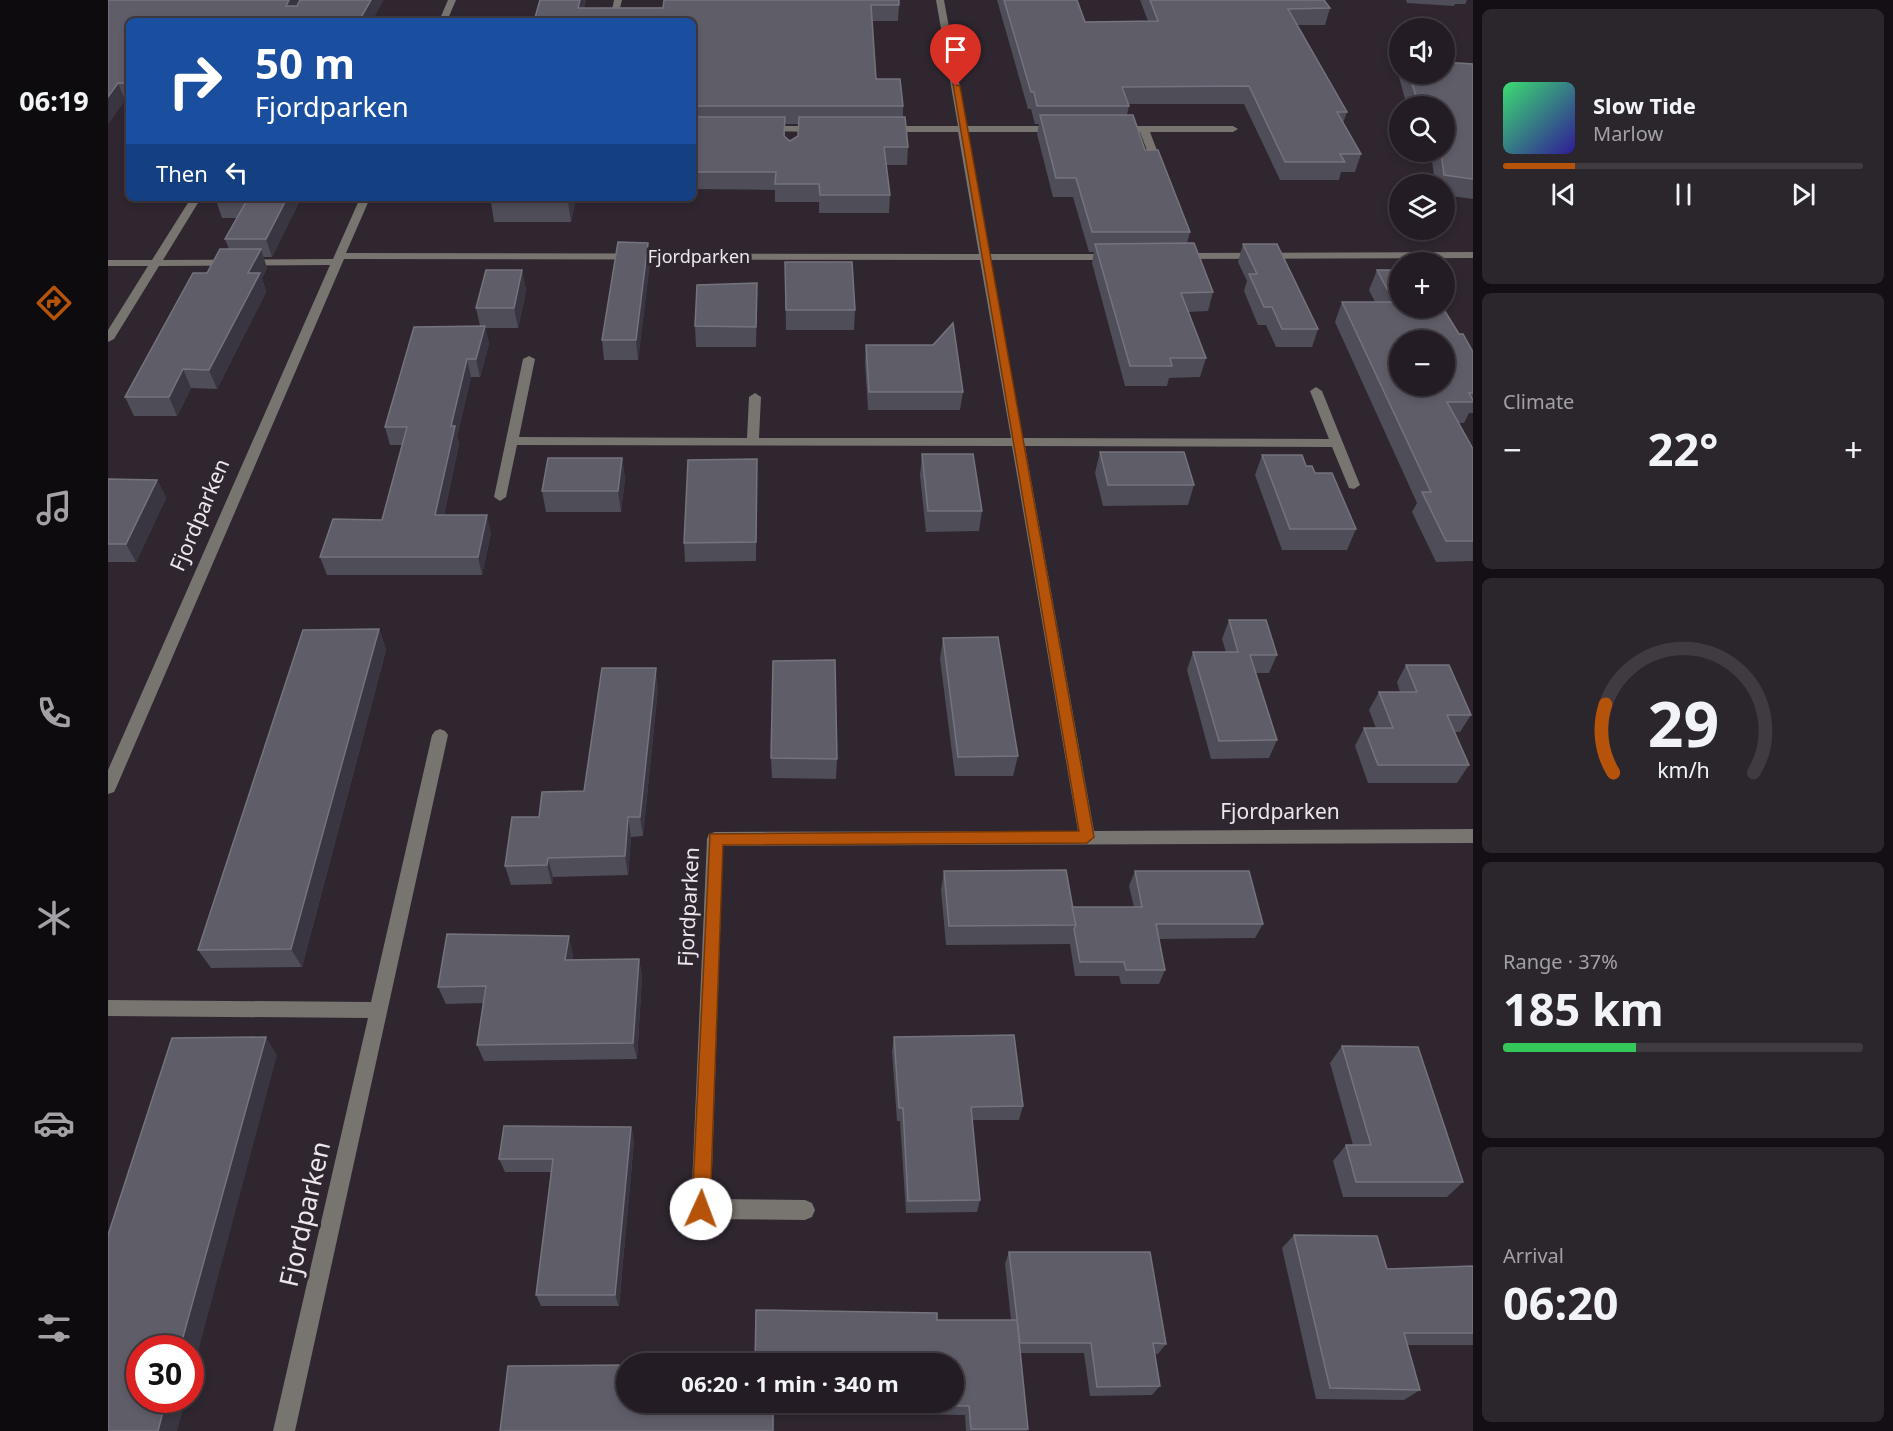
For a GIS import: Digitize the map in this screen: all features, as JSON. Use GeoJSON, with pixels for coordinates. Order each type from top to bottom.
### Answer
{"type":"FeatureCollection","features":[{"type":"Feature","properties":{"kind":"street"},"geometry":{"type":"LineString","coordinates":[[444,18],[452,0]]}},
{"type":"Feature","properties":{"kind":"street"},"geometry":{"type":"LineString","coordinates":[[616,10],[618,0]]}},
{"type":"Feature","properties":{"kind":"street"},"geometry":{"type":"LineString","coordinates":[[940,0],[1087,837]]}},
{"type":"Feature","properties":{"kind":"street"},"geometry":{"type":"LineString","coordinates":[[759,129],[792,133],[826,129]]}},
{"type":"Feature","properties":{"kind":"street"},"geometry":{"type":"LineString","coordinates":[[872,129],[1065,129]]}},
{"type":"Feature","properties":{"kind":"street"},"geometry":{"type":"LineString","coordinates":[[1110,129],[1233,129]]}},
{"type":"Feature","properties":{"kind":"street"},"geometry":{"type":"LineString","coordinates":[[1144,129],[1153,153]]}},
{"type":"Feature","properties":{"kind":"street"},"geometry":{"type":"LineString","coordinates":[[108,339],[194,201]]}},
{"type":"Feature","properties":{"kind":"street","name":"Fjordparken"},"geometry":{"type":"LineString","coordinates":[[108,788],[364,201]]}},
{"type":"Feature","properties":{"kind":"street"},"geometry":{"type":"LineString","coordinates":[[1165,256],[1473,255]]}},
{"type":"Feature","properties":{"kind":"street","name":"Fjordparken"},"geometry":{"type":"LineString","coordinates":[[108,263],[338,259],[1129,257]]}},
{"type":"Feature","properties":{"kind":"street"},"geometry":{"type":"LineString","coordinates":[[500,496],[530,359]]}},
{"type":"Feature","properties":{"kind":"street"},"geometry":{"type":"LineString","coordinates":[[1316,391],[1354,485]]}},
{"type":"Feature","properties":{"kind":"street"},"geometry":{"type":"LineString","coordinates":[[753,441],[755,397]]}},
{"type":"Feature","properties":{"kind":"street"},"geometry":{"type":"LineString","coordinates":[[513,441],[1336,443]]}},
{"type":"Feature","properties":{"kind":"street","name":"Fjordparken"},"geometry":{"type":"LineString","coordinates":[[284,1431],[440,735]]}},
{"type":"Feature","properties":{"kind":"street","name":"Fjordparken"},"geometry":{"type":"LineString","coordinates":[[805,1210],[701,1209],[716,839],[1473,836]]}},
{"type":"Feature","properties":{"kind":"street"},"geometry":{"type":"LineString","coordinates":[[108,1008],[380,1010]]}},
{"type":"Feature","properties":{"kind":"building"},"geometry":{"type":"Polygon","coordinates":[[[108,0],[289,0],[286,6],[297,6],[300,0],[371,0],[361,18],[126,18],[126,83],[118,83],[108,97],[108,0]]]}},
{"type":"Feature","properties":{"kind":"building"},"geometry":{"type":"Polygon","coordinates":[[[540,0],[580,0],[578,8],[663,8],[664,0],[899,0],[899,5],[871,5],[876,79],[900,79],[903,106],[696,106],[696,18],[535,18],[540,0]]]}},
{"type":"Feature","properties":{"kind":"building"},"geometry":{"type":"Polygon","coordinates":[[[1004,0],[1077,0],[1085,22],[1158,21],[1150,0],[1324,0],[1330,8],[1288,9],[1347,112],[1337,112],[1361,154],[1340,154],[1345,162],[1285,162],[1249,86],[1122,87],[1129,106],[1037,106],[1004,0]]]}},
{"type":"Feature","properties":{"kind":"building"},"geometry":{"type":"Polygon","coordinates":[[[1455,63],[1473,64],[1473,179],[1455,177],[1455,174],[1444,174],[1442,162],[1455,162],[1455,96],[1416,96],[1412,84],[1455,84],[1455,63]]]}},
{"type":"Feature","properties":{"kind":"building"},"geometry":{"type":"Polygon","coordinates":[[[1040,115],[1133,115],[1145,150],[1158,150],[1190,232],[1092,232],[1076,178],[1056,178],[1040,115]]]}},
{"type":"Feature","properties":{"kind":"building"},"geometry":{"type":"Polygon","coordinates":[[[696,117],[785,117],[784,136],[790,141],[798,136],[799,117],[905,117],[908,147],[884,147],[890,195],[820,195],[819,184],[775,184],[776,172],[696,172],[696,117]]]}},
{"type":"Feature","properties":{"kind":"building"},"geometry":{"type":"Polygon","coordinates":[[[246,201],[285,201],[266,239],[225,239],[246,201]]]}},
{"type":"Feature","properties":{"kind":"building"},"geometry":{"type":"Polygon","coordinates":[[[491,201],[568,201],[568,202],[491,201]]]}},
{"type":"Feature","properties":{"kind":"building"},"geometry":{"type":"Polygon","coordinates":[[[618,242],[648,243],[636,340],[602,340],[618,242]]]}},
{"type":"Feature","properties":{"kind":"building"},"geometry":{"type":"Polygon","coordinates":[[[1194,243],[1213,292],[1181,293],[1206,358],[1170,358],[1172,366],[1130,366],[1095,244],[1194,243]]]}},
{"type":"Feature","properties":{"kind":"building"},"geometry":{"type":"Polygon","coordinates":[[[1243,244],[1277,244],[1318,329],[1282,329],[1272,307],[1264,307],[1249,274],[1257,274],[1243,244]]]}},
{"type":"Feature","properties":{"kind":"building"},"geometry":{"type":"Polygon","coordinates":[[[220,249],[261,249],[248,273],[260,273],[209,370],[183,369],[169,397],[125,397],[193,273],[207,273],[220,249]]]}},
{"type":"Feature","properties":{"kind":"building"},"geometry":{"type":"Polygon","coordinates":[[[785,262],[852,262],[855,310],[786,310],[785,262]]]}},
{"type":"Feature","properties":{"kind":"building"},"geometry":{"type":"Polygon","coordinates":[[[486,270],[522,270],[514,308],[476,308],[486,270]]]}},
{"type":"Feature","properties":{"kind":"building"},"geometry":{"type":"Polygon","coordinates":[[[1377,270],[1389,270],[1389,293],[1377,270]]]}},
{"type":"Feature","properties":{"kind":"building"},"geometry":{"type":"Polygon","coordinates":[[[757,283],[756,327],[695,326],[697,285],[757,283]]]}},
{"type":"Feature","properties":{"kind":"building"},"geometry":{"type":"Polygon","coordinates":[[[1342,302],[1389,302],[1389,318],[1449,318],[1459,334],[1463,334],[1473,352],[1473,393],[1469,393],[1473,402],[1447,402],[1473,449],[1473,541],[1446,541],[1422,492],[1431,492],[1342,302]]]}},
{"type":"Feature","properties":{"kind":"building"},"geometry":{"type":"Polygon","coordinates":[[[953,323],[963,392],[869,392],[866,345],[933,345],[953,323]]]}},
{"type":"Feature","properties":{"kind":"building"},"geometry":{"type":"Polygon","coordinates":[[[485,326],[476,359],[467,359],[451,426],[455,426],[435,515],[487,515],[478,557],[320,557],[333,519],[382,520],[407,427],[385,427],[414,327],[485,326]]]}},
{"type":"Feature","properties":{"kind":"building"},"geometry":{"type":"Polygon","coordinates":[[[1100,452],[1184,452],[1194,485],[1108,485],[1100,452]]]}},
{"type":"Feature","properties":{"kind":"building"},"geometry":{"type":"Polygon","coordinates":[[[922,454],[973,454],[982,511],[928,511],[922,454]]]}},
{"type":"Feature","properties":{"kind":"building"},"geometry":{"type":"Polygon","coordinates":[[[1262,455],[1302,455],[1306,466],[1312,466],[1315,473],[1332,473],[1356,529],[1290,529],[1262,455]]]}},
{"type":"Feature","properties":{"kind":"building"},"geometry":{"type":"Polygon","coordinates":[[[548,458],[622,458],[618,491],[542,491],[548,458]]]}},
{"type":"Feature","properties":{"kind":"building"},"geometry":{"type":"Polygon","coordinates":[[[757,459],[756,542],[684,543],[688,460],[757,459]]]}},
{"type":"Feature","properties":{"kind":"building"},"geometry":{"type":"Polygon","coordinates":[[[108,479],[157,480],[126,544],[108,544],[108,479]]]}},
{"type":"Feature","properties":{"kind":"building"},"geometry":{"type":"Polygon","coordinates":[[[1229,620],[1266,620],[1277,655],[1250,655],[1277,740],[1219,741],[1193,652],[1238,652],[1229,620]]]}},
{"type":"Feature","properties":{"kind":"building"},"geometry":{"type":"Polygon","coordinates":[[[379,629],[291,949],[198,950],[303,630],[379,629]]]}},
{"type":"Feature","properties":{"kind":"building"},"geometry":{"type":"Polygon","coordinates":[[[998,637],[1018,756],[958,757],[943,638],[998,637]]]}},
{"type":"Feature","properties":{"kind":"building"},"geometry":{"type":"Polygon","coordinates":[[[835,660],[837,759],[771,758],[773,661],[835,660]]]}},
{"type":"Feature","properties":{"kind":"building"},"geometry":{"type":"Polygon","coordinates":[[[1406,665],[1449,665],[1471,715],[1447,715],[1469,765],[1378,765],[1364,728],[1393,728],[1379,692],[1417,692],[1406,665]]]}},
{"type":"Feature","properties":{"kind":"building"},"geometry":{"type":"Polygon","coordinates":[[[602,668],[656,668],[640,817],[628,817],[625,856],[548,858],[547,865],[505,866],[512,817],[539,817],[542,792],[584,791],[602,668]]]}},
{"type":"Feature","properties":{"kind":"building"},"geometry":{"type":"Polygon","coordinates":[[[1066,870],[1076,925],[949,926],[944,871],[1066,870]]]}},
{"type":"Feature","properties":{"kind":"building"},"geometry":{"type":"Polygon","coordinates":[[[1135,871],[1249,871],[1263,924],[1156,924],[1165,970],[1126,970],[1124,962],[1080,962],[1072,907],[1142,907],[1135,871]]]}},
{"type":"Feature","properties":{"kind":"building"},"geometry":{"type":"Polygon","coordinates":[[[447,934],[569,936],[565,960],[639,959],[633,1043],[477,1045],[486,986],[438,987],[447,934]]]}},
{"type":"Feature","properties":{"kind":"building"},"geometry":{"type":"Polygon","coordinates":[[[1014,1035],[1023,1106],[971,1107],[980,1200],[908,1201],[903,1108],[899,1108],[894,1037],[1014,1035]]]}},
{"type":"Feature","properties":{"kind":"building"},"geometry":{"type":"Polygon","coordinates":[[[266,1037],[184,1335],[126,1335],[126,1413],[163,1413],[158,1431],[108,1431],[108,1235],[172,1038],[266,1037]]]}},
{"type":"Feature","properties":{"kind":"building"},"geometry":{"type":"Polygon","coordinates":[[[1342,1046],[1418,1047],[1463,1182],[1356,1182],[1346,1145],[1371,1145],[1342,1046]]]}},
{"type":"Feature","properties":{"kind":"building"},"geometry":{"type":"Polygon","coordinates":[[[504,1126],[631,1127],[615,1295],[536,1295],[553,1159],[499,1159],[504,1126]]]}},
{"type":"Feature","properties":{"kind":"building"},"geometry":{"type":"Polygon","coordinates":[[[1294,1235],[1377,1236],[1387,1269],[1473,1266],[1473,1333],[1404,1333],[1420,1390],[1330,1388],[1294,1235]]]}},
{"type":"Feature","properties":{"kind":"building"},"geometry":{"type":"Polygon","coordinates":[[[1009,1252],[1150,1252],[1166,1344],[1153,1343],[1160,1386],[1097,1387],[1091,1343],[1020,1343],[1009,1252]]]}},
{"type":"Feature","properties":{"kind":"building"},"geometry":{"type":"Polygon","coordinates":[[[756,1310],[937,1313],[937,1320],[1017,1320],[1028,1429],[971,1429],[969,1406],[964,1406],[964,1353],[755,1353],[756,1310]]]}},
{"type":"Feature","properties":{"kind":"building"},"geometry":{"type":"Polygon","coordinates":[[[616,1365],[616,1413],[773,1413],[773,1431],[500,1431],[508,1366],[616,1365]]]}},
{"type":"Feature","properties":{"kind":"route"},"geometry":{"type":"LineString","coordinates":[[701,1209],[716,839],[1087,837],[956,86]]}}]}
